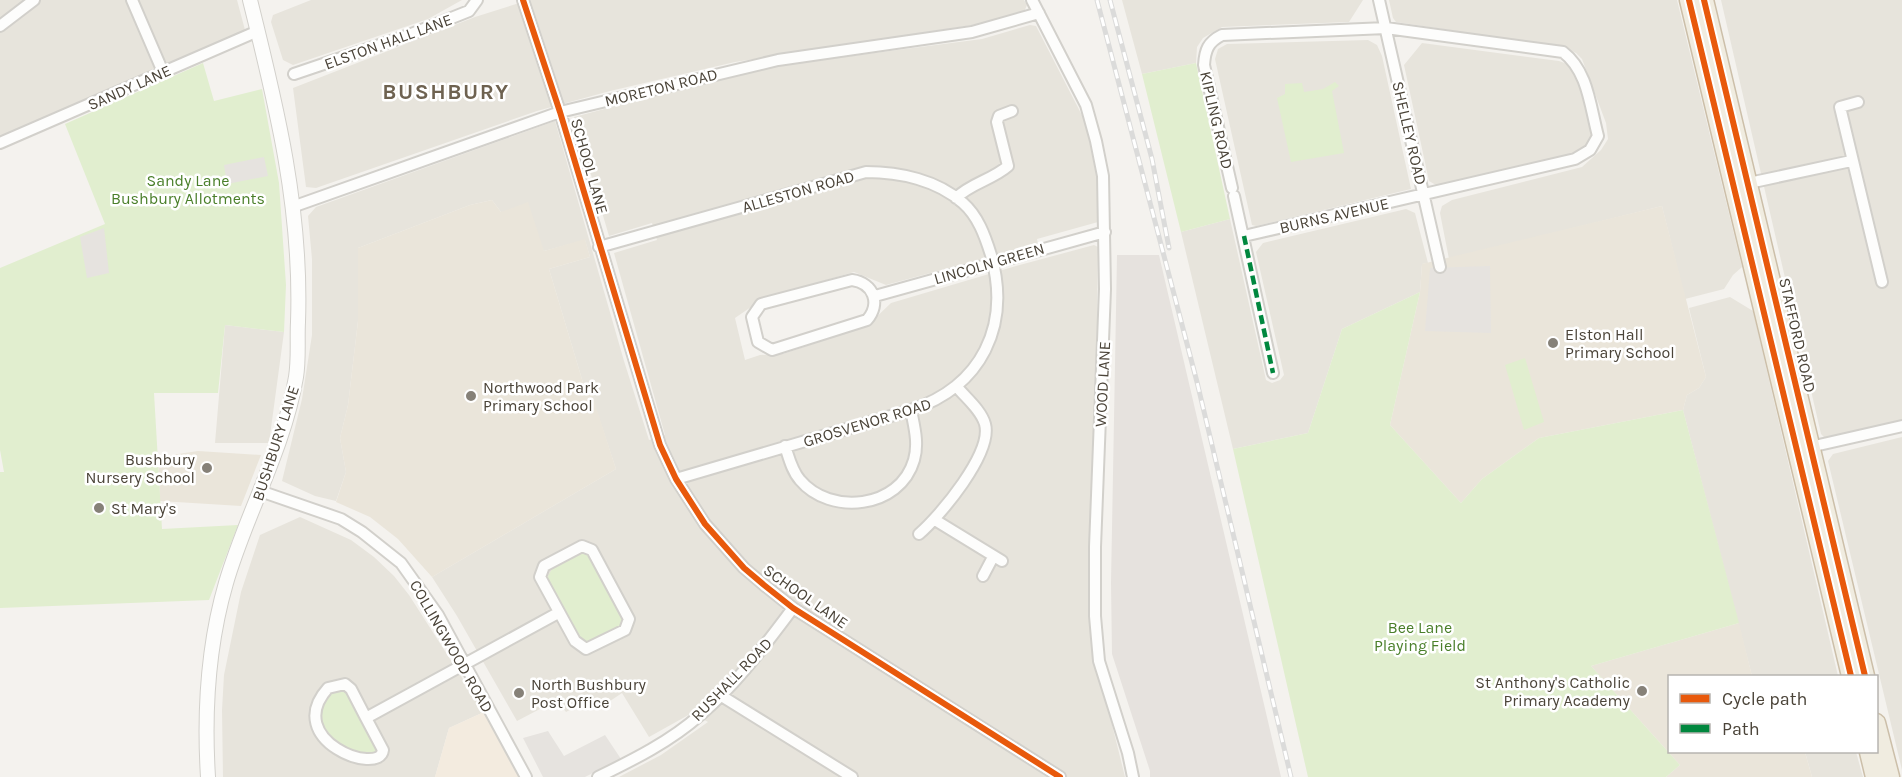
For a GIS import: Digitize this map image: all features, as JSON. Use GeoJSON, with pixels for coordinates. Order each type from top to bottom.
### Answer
{"type":"FeatureCollection","features":[{"type":"Feature","properties":{"kind":"highway","name":"STAFFORD ROAD"},"geometry":{"type":"LineString","coordinates":[[1689,0],[1851,675]]}},
{"type":"Feature","properties":{"kind":"highway","name":"STAFFORD ROAD"},"geometry":{"type":"LineString","coordinates":[[1704,0],[1865,675]]}},
{"type":"Feature","properties":{"kind":"highway"},"geometry":{"type":"LineString","coordinates":[[1878,731],[1890,777]]}},
{"type":"Feature","properties":{"kind":"highway"},"geometry":{"type":"LineString","coordinates":[[1869,753],[1875,777]]}},
{"type":"Feature","properties":{"kind":"street"},"geometry":{"type":"LineString","coordinates":[[0,26],[34,0]]}},
{"type":"Feature","properties":{"kind":"street"},"geometry":{"type":"LineString","coordinates":[[132,0],[163,72]]}},
{"type":"Feature","properties":{"kind":"street","name":"BUSHBURY LANE"},"geometry":{"type":"LineString","coordinates":[[208,777],[207,709],[217,627],[226,583],[277,447],[296,376],[299,284],[295,206],[272,82],[250,0]]}},
{"type":"Feature","properties":{"kind":"street","name":"ELSTON HALL LANE"},"geometry":{"type":"LineString","coordinates":[[294,74],[469,11],[477,0]]}},
{"type":"Feature","properties":{"kind":"street","name":"SCHOOL LANE"},"geometry":{"type":"LineString","coordinates":[[523,0],[560,112],[660,445],[676,479],[705,524],[751,574],[794,608],[1060,777]]}},
{"type":"Feature","properties":{"kind":"street","name":"WOOD LANE"},"geometry":{"type":"LineString","coordinates":[[1032,0],[1080,92],[1090,120],[1103,176],[1104,351],[1095,547],[1095,616],[1099,661],[1128,753],[1133,777]]}},
{"type":"Feature","properties":{"kind":"street","name":"SHELLEY ROAD"},"geometry":{"type":"LineString","coordinates":[[1379,0],[1440,267]]}},
{"type":"Feature","properties":{"kind":"street","name":"MORETON ROAD"},"geometry":{"type":"LineString","coordinates":[[295,206],[560,112],[778,60],[972,32],[1039,13]]}},
{"type":"Feature","properties":{"kind":"street","name":"KIPLING ROAD"},"geometry":{"type":"LineString","coordinates":[[1273,373],[1204,65],[1204,53],[1211,40],[1222,35],[1386,28]]}},
{"type":"Feature","properties":{"kind":"street","name":"BURNS AVENUE"},"geometry":{"type":"LineString","coordinates":[[1244,236],[1575,159],[1590,150],[1598,136],[1583,76],[1576,62],[1563,52],[1386,28]]}},
{"type":"Feature","properties":{"kind":"street","name":"SANDY LANE"},"geometry":{"type":"LineString","coordinates":[[0,143],[258,31]]}},
{"type":"Feature","properties":{"kind":"street"},"geometry":{"type":"LineString","coordinates":[[1858,102],[1840,107],[1851,161],[1882,282]]}},
{"type":"Feature","properties":{"kind":"street"},"geometry":{"type":"LineString","coordinates":[[956,198],[966,188],[998,175],[1008,166],[996,122],[999,116],[1012,111]]}},
{"type":"Feature","properties":{"kind":"street"},"geometry":{"type":"LineString","coordinates":[[1749,183],[1851,161]]}},
{"type":"Feature","properties":{"kind":"street","name":"ALLESTON ROAD"},"geometry":{"type":"LineString","coordinates":[[599,247],[866,172],[903,174],[946,190],[975,217],[986,238],[993,262]]}},
{"type":"Feature","properties":{"kind":"street","name":"LINCOLN GREEN"},"geometry":{"type":"LineString","coordinates":[[875,296],[1104,232]]}},
{"type":"Feature","properties":{"kind":"street","name":"GROSVENOR ROAD"},"geometry":{"type":"LineString","coordinates":[[676,479],[911,410],[933,402],[957,387],[975,367],[988,344],[996,316],[997,282],[993,262]]}},
{"type":"Feature","properties":{"kind":"street"},"geometry":{"type":"LineString","coordinates":[[852,280],[869,287],[875,296],[873,310],[867,320],[814,339],[772,350],[763,347],[754,334],[752,317],[761,304],[852,280]]}},
{"type":"Feature","properties":{"kind":"street"},"geometry":{"type":"LineString","coordinates":[[919,534],[935,520],[973,466],[985,434],[985,425],[980,413],[957,387]]}},
{"type":"Feature","properties":{"kind":"street"},"geometry":{"type":"LineString","coordinates":[[785,446],[795,473],[810,489],[836,502],[861,503],[886,494],[897,486],[911,469],[917,439],[911,410]]}},
{"type":"Feature","properties":{"kind":"street"},"geometry":{"type":"LineString","coordinates":[[1810,447],[1902,426]]}},
{"type":"Feature","properties":{"kind":"street","name":"COLLINGWOOD ROAD"},"geometry":{"type":"LineString","coordinates":[[260,490],[341,519],[381,546],[401,563],[425,594],[526,777]]}},
{"type":"Feature","properties":{"kind":"street"},"geometry":{"type":"LineString","coordinates":[[935,520],[997,559],[983,576]]}},
{"type":"Feature","properties":{"kind":"street"},"geometry":{"type":"LineString","coordinates":[[578,547],[588,547],[592,550],[628,614],[628,624],[625,630],[586,649],[575,641],[558,613],[540,578],[542,569],[578,547]]}},
{"type":"Feature","properties":{"kind":"street","name":"RUSHALL ROAD"},"geometry":{"type":"LineString","coordinates":[[598,777],[664,741],[700,716],[761,651],[794,608]]}},
{"type":"Feature","properties":{"kind":"street"},"geometry":{"type":"LineString","coordinates":[[366,718],[558,613]]}},
{"type":"Feature","properties":{"kind":"street"},"geometry":{"type":"LineString","coordinates":[[345,684],[351,689],[366,718],[383,750],[382,754],[376,764],[366,768],[353,767],[341,761],[321,738],[316,722],[318,702],[328,688],[345,684]]}},
{"type":"Feature","properties":{"kind":"street"},"geometry":{"type":"LineString","coordinates":[[720,695],[852,777]]}},
{"type":"Feature","properties":{"kind":"shaded area"},"geometry":{"type":"Polygon","coordinates":[[[0,0],[237,0],[245,30],[0,136],[0,0]]]}},
{"type":"Feature","properties":{"kind":"shaded area"},"geometry":{"type":"Polygon","coordinates":[[[311,0],[462,0],[428,19],[293,65],[283,60],[271,22],[273,15],[311,0]]]}},
{"type":"Feature","properties":{"kind":"shaded area"},"geometry":{"type":"Polygon","coordinates":[[[529,0],[1024,0],[1027,5],[1024,12],[998,21],[735,62],[610,91],[537,111],[316,188],[306,187],[293,88],[475,17],[529,0]]]}},
{"type":"Feature","properties":{"kind":"shaded area"},"geometry":{"type":"Polygon","coordinates":[[[1122,0],[1363,0],[1349,22],[1222,27],[1203,38],[1197,47],[1196,63],[1142,74],[1122,0]]]}},
{"type":"Feature","properties":{"kind":"shaded area"},"geometry":{"type":"Polygon","coordinates":[[[1389,0],[1677,0],[1742,267],[1733,275],[1724,289],[1685,299],[1662,206],[1449,259],[1440,213],[1442,206],[1452,200],[1582,167],[1601,150],[1608,139],[1606,123],[1582,59],[1576,53],[1563,47],[1396,22],[1389,0]]]}},
{"type":"Feature","properties":{"kind":"shaded area"},"geometry":{"type":"Polygon","coordinates":[[[1721,0],[1902,0],[1902,422],[1826,439],[1821,434],[1721,0]]]}},
{"type":"Feature","properties":{"kind":"shaded area"},"geometry":{"type":"Polygon","coordinates":[[[1030,25],[1036,26],[1088,127],[1097,166],[1098,222],[1037,239],[1038,244],[886,285],[854,272],[764,298],[735,318],[745,360],[760,355],[783,354],[867,326],[891,303],[1016,266],[1094,245],[1098,247],[1093,648],[1125,777],[619,777],[661,755],[708,722],[692,713],[649,737],[622,693],[601,707],[584,702],[566,712],[557,700],[517,721],[432,577],[616,469],[588,385],[584,386],[549,269],[590,257],[585,240],[544,251],[501,212],[492,200],[470,205],[358,248],[358,321],[348,405],[340,438],[346,472],[336,501],[315,496],[282,481],[302,399],[312,335],[312,259],[308,216],[316,207],[555,121],[649,440],[665,435],[614,253],[657,240],[652,223],[609,236],[574,117],[737,74],[782,65],[982,39],[1030,25]]]}},
{"type":"Feature","properties":{"kind":"shaded area"},"geometry":{"type":"Polygon","coordinates":[[[1368,40],[1377,45],[1382,56],[1411,189],[1256,226],[1252,225],[1215,59],[1218,49],[1227,44],[1368,40]]]}},
{"type":"Feature","properties":{"kind":"shaded area"},"geometry":{"type":"Polygon","coordinates":[[[1422,43],[1559,61],[1570,65],[1579,77],[1593,135],[1588,146],[1574,155],[1436,185],[1429,181],[1404,65],[1422,43]]]}},
{"type":"Feature","properties":{"kind":"shaded area"},"geometry":{"type":"Polygon","coordinates":[[[264,157],[268,176],[227,184],[224,165],[264,157]]]}},
{"type":"Feature","properties":{"kind":"shaded area","name":"Northwood Park Primary School"},"geometry":{"type":"Polygon","coordinates":[[[492,200],[501,212],[528,202],[544,251],[585,239],[590,257],[549,269],[584,386],[589,385],[616,469],[432,577],[398,539],[370,517],[336,502],[346,472],[340,438],[348,405],[358,321],[358,248],[470,205],[492,200]]]}},
{"type":"Feature","properties":{"kind":"shaded area","name":"Elston Hall Primary School"},"geometry":{"type":"Polygon","coordinates":[[[1662,206],[1706,377],[1699,388],[1687,395],[1683,410],[1539,438],[1482,479],[1461,503],[1390,425],[1420,292],[1422,264],[1662,206]]]}},
{"type":"Feature","properties":{"kind":"shaded area"},"geometry":{"type":"Polygon","coordinates":[[[1406,209],[1415,213],[1428,263],[1422,264],[1420,292],[1342,329],[1308,433],[1233,449],[1181,232],[1230,219],[1266,380],[1272,383],[1280,380],[1284,375],[1256,252],[1263,243],[1406,209]]]}},
{"type":"Feature","properties":{"kind":"shaded area"},"geometry":{"type":"Polygon","coordinates":[[[104,228],[109,273],[87,278],[80,237],[104,228]]]}},
{"type":"Feature","properties":{"kind":"shaded area"},"geometry":{"type":"Polygon","coordinates":[[[1117,255],[1159,255],[1281,777],[1150,777],[1112,654],[1111,583],[1117,255]]]}},
{"type":"Feature","properties":{"kind":"shaded area"},"geometry":{"type":"Polygon","coordinates":[[[1490,266],[1491,333],[1425,331],[1430,268],[1490,266]]]}},
{"type":"Feature","properties":{"kind":"shaded area"},"geometry":{"type":"Polygon","coordinates":[[[1730,297],[1753,311],[1838,675],[1752,675],[1683,410],[1687,395],[1699,388],[1706,377],[1689,308],[1730,297]]]}},
{"type":"Feature","properties":{"kind":"shaded area"},"geometry":{"type":"Polygon","coordinates":[[[225,325],[284,332],[269,443],[215,443],[225,325]]]}},
{"type":"Feature","properties":{"kind":"shaded area"},"geometry":{"type":"Polygon","coordinates":[[[1902,437],[1902,770],[1828,461],[1833,454],[1902,437]]]}},
{"type":"Feature","properties":{"kind":"shaded area","name":"Bushbury Nursery School"},"geometry":{"type":"Polygon","coordinates":[[[198,451],[261,455],[241,506],[160,501],[158,457],[198,451]]]}},
{"type":"Feature","properties":{"kind":"shaded area"},"geometry":{"type":"Polygon","coordinates":[[[300,517],[351,540],[394,576],[409,595],[484,712],[449,728],[435,777],[223,777],[224,675],[241,592],[260,535],[300,517]]]}},
{"type":"Feature","properties":{"kind":"shaded area","name":"St Anthony's Catholic Primary Academy"},"geometry":{"type":"Polygon","coordinates":[[[1739,623],[1752,675],[1668,675],[1668,752],[1591,666],[1739,623]]]}},
{"type":"Feature","properties":{"kind":"shaded area"},"geometry":{"type":"Polygon","coordinates":[[[484,712],[523,777],[435,777],[449,728],[484,712]]]}},
{"type":"Feature","properties":{"kind":"shaded area"},"geometry":{"type":"Polygon","coordinates":[[[548,731],[564,756],[605,735],[621,759],[585,777],[543,777],[523,738],[548,731]]]}},
{"type":"Feature","properties":{"kind":"shaded area","name":"St Anthony's Catholic Primary Academy"},"geometry":{"type":"Polygon","coordinates":[[[1669,753],[1805,753],[1812,777],[1666,777],[1680,765],[1669,753]]]}},
{"type":"Feature","properties":{"kind":"shaded area"},"geometry":{"type":"Polygon","coordinates":[[[1805,753],[1856,753],[1863,777],[1812,777],[1805,753]]]}},
{"type":"Feature","properties":{"kind":"green space","name":"Sandy Lane Bushbury Allotments"},"geometry":{"type":"Polygon","coordinates":[[[203,63],[214,101],[262,89],[279,183],[286,285],[284,332],[225,325],[218,393],[154,393],[162,529],[238,525],[209,600],[0,608],[0,472],[4,472],[0,450],[0,268],[105,224],[65,124],[203,63]]]}},
{"type":"Feature","properties":{"kind":"green space"},"geometry":{"type":"Polygon","coordinates":[[[1196,63],[1230,219],[1181,232],[1142,74],[1196,63]]]}},
{"type":"Feature","properties":{"kind":"green space"},"geometry":{"type":"Polygon","coordinates":[[[1335,82],[1339,86],[1332,91],[1344,153],[1291,162],[1277,98],[1285,94],[1285,84],[1302,83],[1304,92],[1323,89],[1335,82]]]}},
{"type":"Feature","properties":{"kind":"green space","name":"Bee Lane Playing Field"},"geometry":{"type":"Polygon","coordinates":[[[1420,292],[1390,425],[1461,503],[1482,479],[1539,438],[1683,410],[1739,623],[1591,666],[1680,765],[1666,777],[1308,777],[1233,449],[1308,433],[1342,329],[1420,292]]]}},
{"type":"Feature","properties":{"kind":"green space"},"geometry":{"type":"Polygon","coordinates":[[[1525,358],[1544,422],[1524,430],[1505,365],[1525,358]]]}},
{"type":"Feature","properties":{"kind":"green space"},"geometry":{"type":"Polygon","coordinates":[[[581,552],[588,552],[625,616],[624,626],[592,645],[580,640],[547,578],[552,569],[581,552]]]}},
{"type":"Feature","properties":{"kind":"green space"},"geometry":{"type":"Polygon","coordinates":[[[341,690],[347,692],[378,750],[374,758],[358,761],[344,756],[333,746],[326,733],[322,718],[323,705],[329,695],[341,690]]]}},
{"type":"Feature","properties":{"kind":"railway"},"geometry":{"type":"LineString","coordinates":[[1097,0],[1197,382],[1291,777]]}},
{"type":"Feature","properties":{"kind":"railway"},"geometry":{"type":"LineString","coordinates":[[1110,0],[1152,159],[1169,248]]}},
{"type":"Feature","properties":{"kind":"marked path"},"geometry":{"type":"LineString","coordinates":[[1244,236],[1273,373]]}},
{"type":"Feature","properties":{"kind":"cycle path"},"geometry":{"type":"LineString","coordinates":[[523,0],[560,112],[660,445],[676,479],[705,524],[744,568],[793,608],[1060,777]]}},
{"type":"Feature","properties":{"kind":"cycle path"},"geometry":{"type":"LineString","coordinates":[[1689,0],[1851,675]]}},
{"type":"Feature","properties":{"kind":"cycle path"},"geometry":{"type":"LineString","coordinates":[[1704,0],[1865,675]]}},
{"type":"Feature","properties":{"kind":"place","name":"Elston Hall Primary School"},"geometry":{"type":"Point","coordinates":[1553,343]}},
{"type":"Feature","properties":{"kind":"place","name":"Northwood Park Primary School"},"geometry":{"type":"Point","coordinates":[471,396]}},
{"type":"Feature","properties":{"kind":"place","name":"Bushbury Nursery School"},"geometry":{"type":"Point","coordinates":[207,468]}},
{"type":"Feature","properties":{"kind":"place","name":"St Mary's"},"geometry":{"type":"Point","coordinates":[99,508]}},
{"type":"Feature","properties":{"kind":"place","name":"St Anthony's Catholic Primary Academy"},"geometry":{"type":"Point","coordinates":[1642,691]}},
{"type":"Feature","properties":{"kind":"place","name":"North Bushbury Post Office"},"geometry":{"type":"Point","coordinates":[519,693]}},
{"type":"Feature","properties":{"kind":"district","name":"BUSHBURY"},"geometry":{"type":"Point","coordinates":[446,91]}}]}
